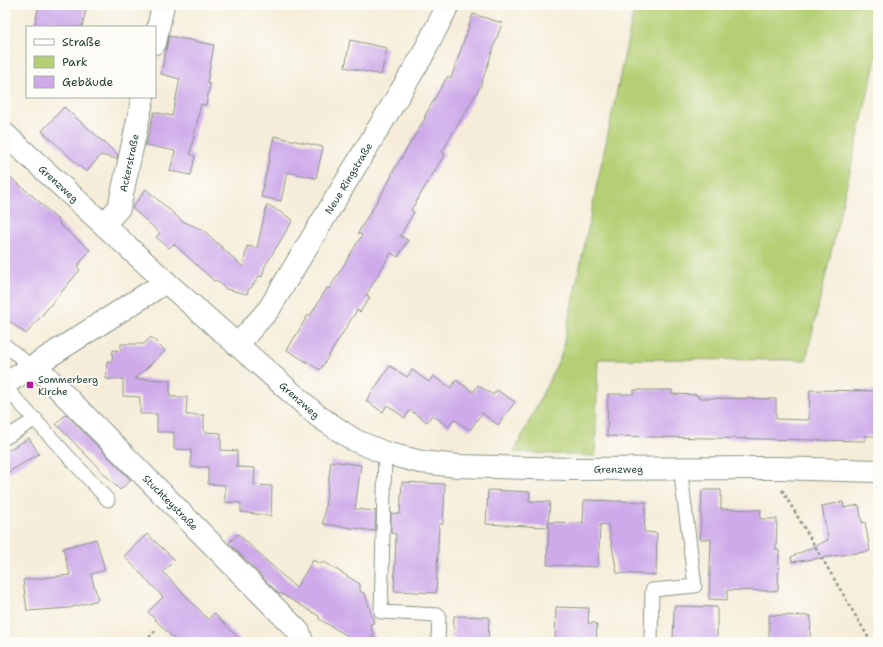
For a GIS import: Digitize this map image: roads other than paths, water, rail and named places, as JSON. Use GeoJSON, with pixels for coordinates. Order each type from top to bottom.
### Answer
{"type":"FeatureCollection","features":[{"type":"Feature","properties":{"kind":"street"},"geometry":{"type":"LineString","coordinates":[[156,38],[163,5]]}},
{"type":"Feature","properties":{"kind":"street","name":"Neue Ringstraße"},"geometry":{"type":"LineString","coordinates":[[237,345],[269,309],[421,58],[448,5]]}},
{"type":"Feature","properties":{"kind":"street","name":"Ackerstraße"},"geometry":{"type":"LineString","coordinates":[[104,224],[119,208],[143,98]]}},
{"type":"Feature","properties":{"kind":"street","name":"Grenzweg"},"geometry":{"type":"LineString","coordinates":[[5,134],[166,282],[318,416],[354,440],[385,453],[421,462],[458,466],[567,469],[777,468],[878,472]]}},
{"type":"Feature","properties":{"kind":"street"},"geometry":{"type":"LineString","coordinates":[[5,384],[166,282]]}},
{"type":"Feature","properties":{"kind":"street","name":"Stuchteystraße"},"geometry":{"type":"LineString","coordinates":[[33,366],[299,632],[302,642]]}},
{"type":"Feature","properties":{"kind":"lane","name":"Stuchteystraße"},"geometry":{"type":"LineString","coordinates":[[5,345],[33,366]]}},
{"type":"Feature","properties":{"kind":"lane"},"geometry":{"type":"LineString","coordinates":[[5,387],[36,419],[108,500]]}},
{"type":"Feature","properties":{"kind":"lane"},"geometry":{"type":"LineString","coordinates":[[5,438],[36,419]]}},
{"type":"Feature","properties":{"kind":"lane"},"geometry":{"type":"LineString","coordinates":[[385,453],[381,612],[440,615],[438,642]]}},
{"type":"Feature","properties":{"kind":"lane"},"geometry":{"type":"LineString","coordinates":[[651,642],[652,590],[695,586],[680,468]]}},
{"type":"Feature","properties":{"kind":"place","name":"Sommerberg Kirche"},"geometry":{"type":"Point","coordinates":[30,385]}}]}
